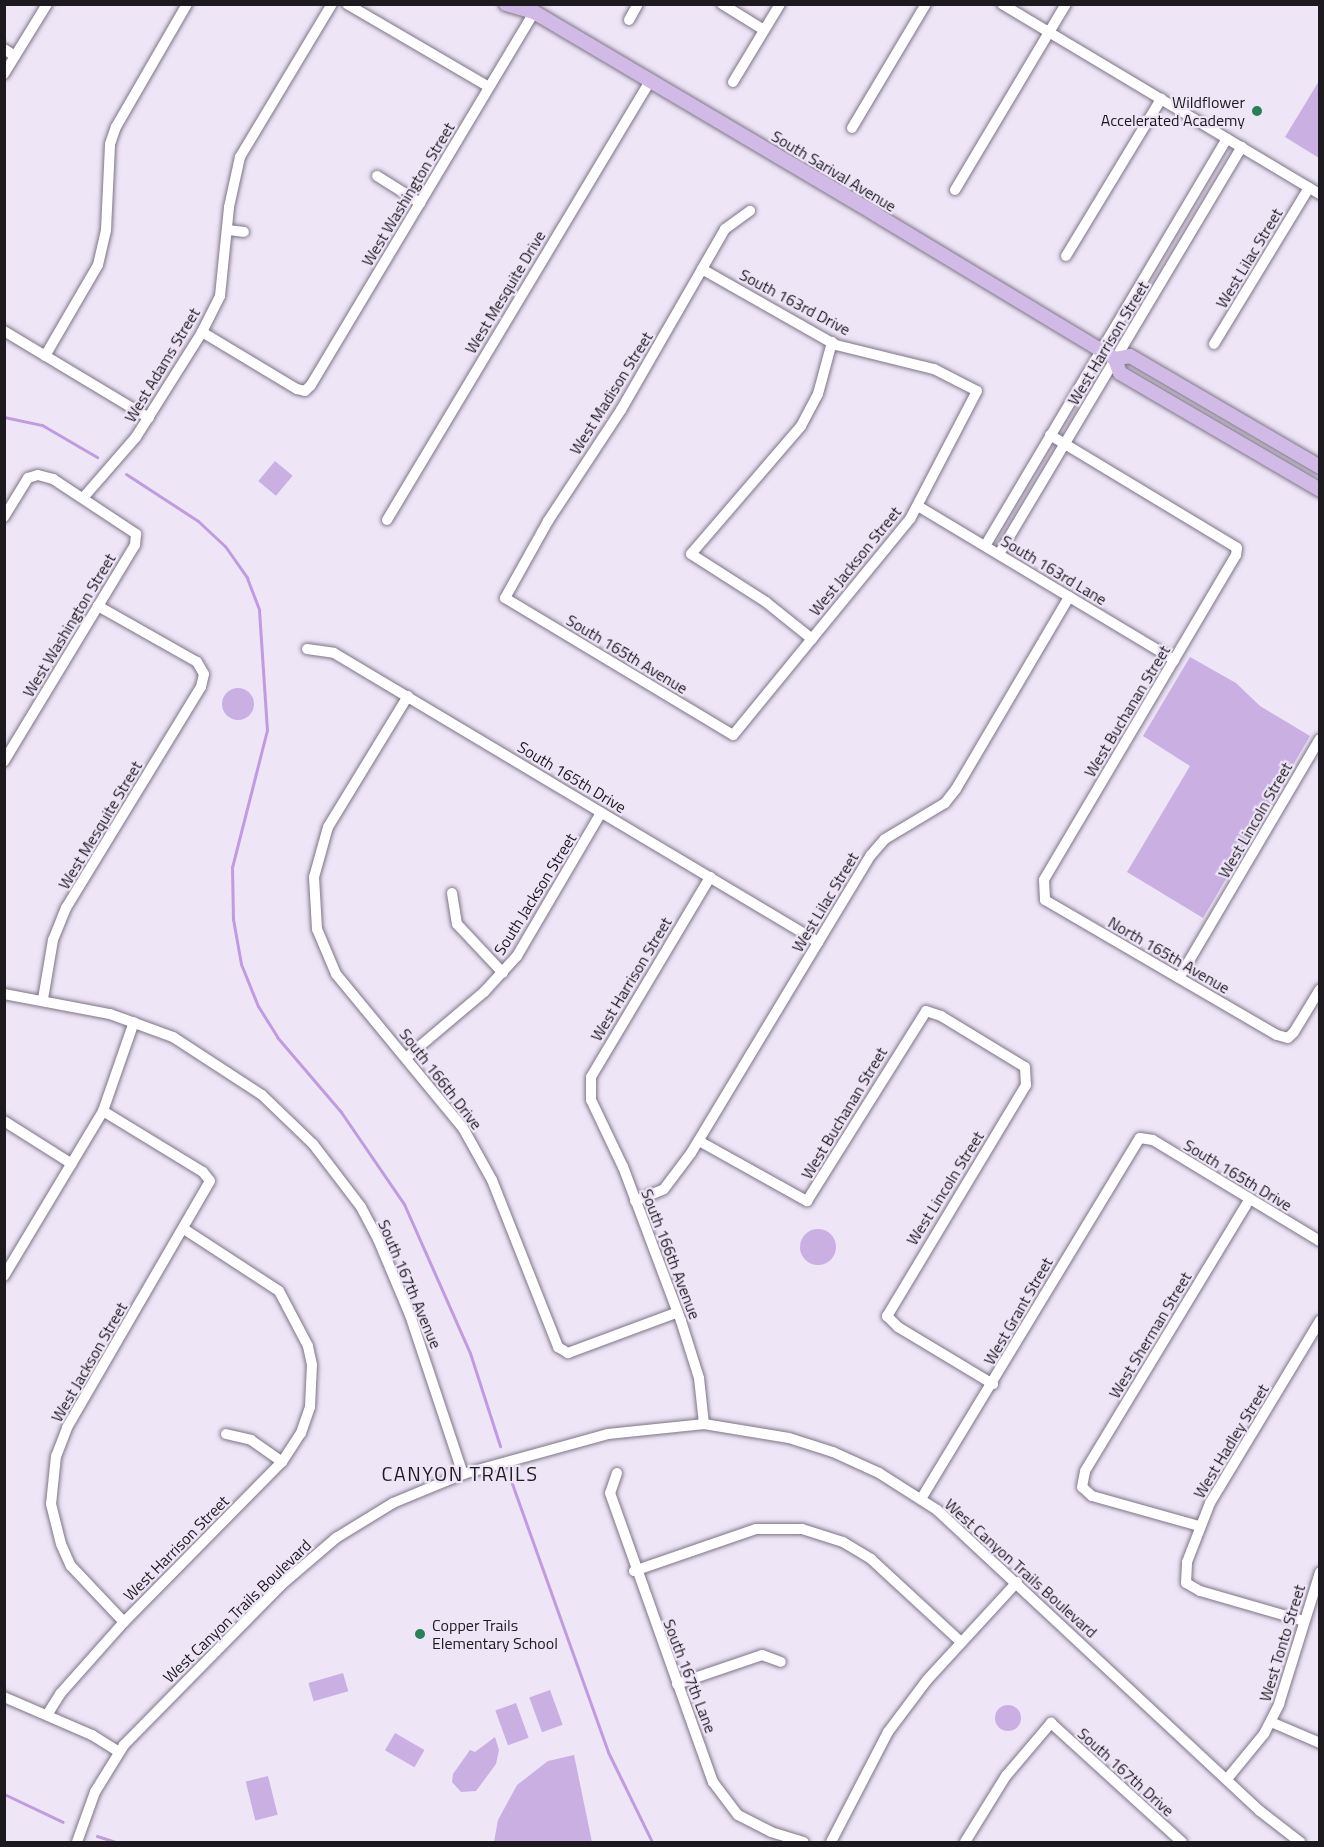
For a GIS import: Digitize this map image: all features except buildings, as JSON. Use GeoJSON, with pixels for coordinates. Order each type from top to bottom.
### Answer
{"type":"FeatureCollection","features":[{"type":"Feature","properties":{"kind":"main road","name":"South Sarival Avenue"},"geometry":{"type":"LineString","coordinates":[[506,4],[532,8],[650,81],[1100,349],[1116,359],[1120,373],[1320,490]]}},
{"type":"Feature","properties":{"kind":"main road","name":"South Sarival Avenue"},"geometry":{"type":"LineString","coordinates":[[1116,359],[1130,356],[1320,467]]}},
{"type":"Feature","properties":{"kind":"street"},"geometry":{"type":"LineString","coordinates":[[6,69],[47,4]]}},
{"type":"Feature","properties":{"kind":"street"},"geometry":{"type":"LineString","coordinates":[[45,356],[98,265],[106,230],[110,144],[116,127],[187,4]]}},
{"type":"Feature","properties":{"kind":"street","name":"West Adams Street"},"geometry":{"type":"LineString","coordinates":[[83,498],[149,418],[202,332],[220,296],[240,157],[332,4]]}},
{"type":"Feature","properties":{"kind":"street"},"geometry":{"type":"LineString","coordinates":[[347,4],[489,87]]}},
{"type":"Feature","properties":{"kind":"street"},"geometry":{"type":"LineString","coordinates":[[629,20],[638,4]]}},
{"type":"Feature","properties":{"kind":"street"},"geometry":{"type":"LineString","coordinates":[[722,4],[764,30]]}},
{"type":"Feature","properties":{"kind":"street"},"geometry":{"type":"LineString","coordinates":[[733,82],[780,4]]}},
{"type":"Feature","properties":{"kind":"street"},"geometry":{"type":"LineString","coordinates":[[852,128],[926,4]]}},
{"type":"Feature","properties":{"kind":"street"},"geometry":{"type":"LineString","coordinates":[[1002,4],[1320,194]]}},
{"type":"Feature","properties":{"kind":"street"},"geometry":{"type":"LineString","coordinates":[[955,190],[1066,4]]}},
{"type":"Feature","properties":{"kind":"street","name":"West Washington Street"},"geometry":{"type":"LineString","coordinates":[[202,332],[305,391],[489,87],[532,8]]}},
{"type":"Feature","properties":{"kind":"street"},"geometry":{"type":"LineString","coordinates":[[4,49],[15,56]]}},
{"type":"Feature","properties":{"kind":"street","name":"West Mesquite Drive"},"geometry":{"type":"LineString","coordinates":[[387,520],[650,81]]}},
{"type":"Feature","properties":{"kind":"street"},"geometry":{"type":"LineString","coordinates":[[1066,256],[1161,99]]}},
{"type":"Feature","properties":{"kind":"street","name":"West Harrison Street"},"geometry":{"type":"LineString","coordinates":[[985,546],[1227,138]]}},
{"type":"Feature","properties":{"kind":"street","name":"West Harrison Street"},"geometry":{"type":"LineString","coordinates":[[999,554],[1242,147]]}},
{"type":"Feature","properties":{"kind":"street"},"geometry":{"type":"LineString","coordinates":[[377,176],[420,203]]}},
{"type":"Feature","properties":{"kind":"street","name":"West Lilac Street"},"geometry":{"type":"LineString","coordinates":[[1214,344],[1309,188]]}},
{"type":"Feature","properties":{"kind":"street","name":"West Madison Street"},"geometry":{"type":"LineString","coordinates":[[505,598],[725,229],[750,211]]}},
{"type":"Feature","properties":{"kind":"street"},"geometry":{"type":"LineString","coordinates":[[228,230],[244,232]]}},
{"type":"Feature","properties":{"kind":"street","name":"South 163rd Drive"},"geometry":{"type":"LineString","coordinates":[[702,269],[831,342],[934,369],[977,391]]}},
{"type":"Feature","properties":{"kind":"street"},"geometry":{"type":"LineString","coordinates":[[4,331],[149,418]]}},
{"type":"Feature","properties":{"kind":"street"},"geometry":{"type":"LineString","coordinates":[[812,639],[766,602],[691,554],[801,426],[818,394],[831,342]]}},
{"type":"Feature","properties":{"kind":"street","name":"West Jackson Street"},"geometry":{"type":"LineString","coordinates":[[733,735],[918,506],[977,391]]}},
{"type":"Feature","properties":{"kind":"street"},"geometry":{"type":"LineString","coordinates":[[1050,435],[1065,444]]}},
{"type":"Feature","properties":{"kind":"street","name":"West Buchanan Street"},"geometry":{"type":"LineString","coordinates":[[1041,890],[1236,555],[1237,548],[1065,444]]}},
{"type":"Feature","properties":{"kind":"street"},"geometry":{"type":"LineString","coordinates":[[4,517],[28,478],[38,475],[53,479],[83,498]]}},
{"type":"Feature","properties":{"kind":"street","name":"West Washington Street"},"geometry":{"type":"LineString","coordinates":[[4,761],[135,545],[136,534],[83,498]]}},
{"type":"Feature","properties":{"kind":"street","name":"South 163rd Lane"},"geometry":{"type":"LineString","coordinates":[[918,506],[1174,660]]}},
{"type":"Feature","properties":{"kind":"street","name":"West Lilac Street"},"geometry":{"type":"LineString","coordinates":[[635,1201],[664,1189],[699,1140],[849,888],[885,839],[945,803],[956,789],[1069,597]]}},
{"type":"Feature","properties":{"kind":"street","name":"South 165th Avenue"},"geometry":{"type":"LineString","coordinates":[[505,598],[733,735]]}},
{"type":"Feature","properties":{"kind":"street","name":"West Mesquite Street"},"geometry":{"type":"LineString","coordinates":[[43,999],[54,940],[66,908],[201,687],[204,674],[197,662],[98,606]]}},
{"type":"Feature","properties":{"kind":"street","name":"South 165th Drive"},"geometry":{"type":"LineString","coordinates":[[307,649],[334,653],[818,942]]}},
{"type":"Feature","properties":{"kind":"street","name":"South 166th Drive"},"geometry":{"type":"LineString","coordinates":[[408,696],[328,827],[314,877],[317,929],[336,974],[407,1057],[463,1128],[492,1180],[558,1347],[568,1353],[678,1312]]}},
{"type":"Feature","properties":{"kind":"street","name":"West Lincoln Street"},"geometry":{"type":"LineString","coordinates":[[1179,978],[1320,739]]}},
{"type":"Feature","properties":{"kind":"street","name":"South Jackson Street"},"geometry":{"type":"LineString","coordinates":[[407,1057],[503,973],[517,956],[602,813]]}},
{"type":"Feature","properties":{"kind":"street","name":"West Harrison Street"},"geometry":{"type":"LineString","coordinates":[[591,1100],[591,1077],[710,877]]}},
{"type":"Feature","properties":{"kind":"street","name":"North 165th Avenue"},"geometry":{"type":"LineString","coordinates":[[1041,890],[1045,900],[1277,1035],[1288,1038],[1320,989]]}},
{"type":"Feature","properties":{"kind":"street"},"geometry":{"type":"LineString","coordinates":[[452,893],[457,924],[503,973]]}},
{"type":"Feature","properties":{"kind":"street","name":"South 167th Avenue"},"geometry":{"type":"LineString","coordinates":[[4,994],[43,999],[134,1022],[205,1054],[262,1095],[313,1144],[361,1207],[410,1315],[463,1474]]}},
{"type":"Feature","properties":{"kind":"street","name":"West Buchanan Street"},"geometry":{"type":"LineString","coordinates":[[699,1140],[807,1201],[926,1011],[940,1016],[1024,1067],[1027,1075]]}},
{"type":"Feature","properties":{"kind":"street"},"geometry":{"type":"LineString","coordinates":[[4,1276],[103,1111],[134,1022]]}},
{"type":"Feature","properties":{"kind":"street","name":"West Lincoln Street"},"geometry":{"type":"LineString","coordinates":[[993,1384],[898,1327],[887,1316],[1026,1085],[1027,1075]]}},
{"type":"Feature","properties":{"kind":"street","name":"South 166th Avenue"},"geometry":{"type":"LineString","coordinates":[[591,1100],[635,1201],[678,1312],[699,1378],[704,1424]]}},
{"type":"Feature","properties":{"kind":"street","name":"West Jackson Street"},"geometry":{"type":"LineString","coordinates":[[103,1111],[202,1172],[210,1181],[67,1428],[56,1456],[51,1504],[61,1544],[71,1566],[123,1622]]}},
{"type":"Feature","properties":{"kind":"street"},"geometry":{"type":"LineString","coordinates":[[4,1121],[72,1164]]}},
{"type":"Feature","properties":{"kind":"street","name":"South 165th Drive"},"geometry":{"type":"LineString","coordinates":[[1140,1138],[1153,1140],[1320,1241]]}},
{"type":"Feature","properties":{"kind":"street","name":"West Grant Street"},"geometry":{"type":"LineString","coordinates":[[921,1499],[993,1384],[1140,1138]]}},
{"type":"Feature","properties":{"kind":"street","name":"West Sherman Street"},"geometry":{"type":"LineString","coordinates":[[1199,1526],[1092,1496],[1082,1487],[1085,1471],[1249,1200]]}},
{"type":"Feature","properties":{"kind":"street","name":"West Harrison Street"},"geometry":{"type":"LineString","coordinates":[[47,1715],[60,1694],[123,1622],[282,1462],[301,1433],[312,1395],[308,1346],[279,1291],[184,1228]]}},
{"type":"Feature","properties":{"kind":"street","name":"West Hadley Street"},"geometry":{"type":"LineString","coordinates":[[1304,1621],[1200,1591],[1186,1583],[1187,1562],[1199,1526],[1320,1321]]}},
{"type":"Feature","properties":{"kind":"street","name":"West Canyon Trails Boulevard"},"geometry":{"type":"LineString","coordinates":[[80,1834],[94,1792],[118,1752],[308,1561],[393,1503],[463,1474],[608,1434],[704,1424],[809,1444],[879,1473],[921,1499],[1017,1582],[1227,1779],[1300,1842]]}},
{"type":"Feature","properties":{"kind":"street"},"geometry":{"type":"LineString","coordinates":[[226,1434],[250,1440],[282,1462]]}},
{"type":"Feature","properties":{"kind":"street","name":"South 167th Lane"},"geometry":{"type":"LineString","coordinates":[[617,1473],[610,1493],[634,1571],[713,1782],[738,1815],[755,1825],[804,1842]]}},
{"type":"Feature","properties":{"kind":"street"},"geometry":{"type":"LineString","coordinates":[[634,1571],[756,1529],[802,1529],[843,1542],[871,1559],[961,1642]]}},
{"type":"Feature","properties":{"kind":"street","name":"West Tonto Street"},"geometry":{"type":"LineString","coordinates":[[1227,1779],[1271,1722],[1290,1677],[1304,1621],[1320,1572]]}},
{"type":"Feature","properties":{"kind":"street"},"geometry":{"type":"LineString","coordinates":[[831,1842],[888,1732],[961,1642],[1017,1582]]}},
{"type":"Feature","properties":{"kind":"street"},"geometry":{"type":"LineString","coordinates":[[677,1684],[762,1655],[781,1662]]}},
{"type":"Feature","properties":{"kind":"street"},"geometry":{"type":"LineString","coordinates":[[4,1697],[92,1735],[118,1752]]}},
{"type":"Feature","properties":{"kind":"street"},"geometry":{"type":"LineString","coordinates":[[1271,1722],[1320,1743]]}},
{"type":"Feature","properties":{"kind":"street","name":"South 167th Drive"},"geometry":{"type":"LineString","coordinates":[[965,1842],[1006,1776],[1051,1723],[1182,1842]]}},
{"type":"Feature","properties":{"kind":"shaded area"},"geometry":{"type":"Polygon","coordinates":[[[1319,81],[1319,158],[1285,137],[1319,81]]]}},
{"type":"Feature","properties":{"kind":"shaded area"},"geometry":{"type":"Polygon","coordinates":[[[275,461],[293,476],[276,496],[258,481],[275,461]]]}},
{"type":"Feature","properties":{"kind":"shaded area"},"geometry":{"type":"Polygon","coordinates":[[[1190,657],[1236,683],[1260,706],[1310,736],[1203,918],[1127,872],[1190,766],[1143,736],[1190,657]]]}},
{"type":"Feature","properties":{"kind":"shaded area"},"geometry":{"type":"Polygon","coordinates":[[[238,688],[249,693],[254,704],[249,715],[238,720],[227,715],[222,704],[227,693],[238,688]]]}},
{"type":"Feature","properties":{"kind":"shaded area"},"geometry":{"type":"Polygon","coordinates":[[[818,1229],[831,1234],[836,1247],[831,1260],[818,1265],[805,1260],[800,1247],[805,1234],[818,1229]]]}},
{"type":"Feature","properties":{"kind":"shaded area"},"geometry":{"type":"Polygon","coordinates":[[[343,1673],[348,1691],[314,1701],[308,1683],[343,1673]]]}},
{"type":"Feature","properties":{"kind":"shaded area"},"geometry":{"type":"Polygon","coordinates":[[[550,1690],[563,1725],[542,1732],[529,1698],[550,1690]]]}},
{"type":"Feature","properties":{"kind":"shaded area"},"geometry":{"type":"Polygon","coordinates":[[[516,1703],[529,1738],[508,1745],[495,1711],[516,1703]]]}},
{"type":"Feature","properties":{"kind":"shaded area"},"geometry":{"type":"Polygon","coordinates":[[[1008,1705],[1017,1709],[1021,1718],[1017,1727],[1008,1731],[999,1727],[995,1718],[999,1709],[1008,1705]]]}},
{"type":"Feature","properties":{"kind":"shaded area"},"geometry":{"type":"Polygon","coordinates":[[[395,1733],[424,1750],[414,1767],[385,1750],[395,1733]]]}},
{"type":"Feature","properties":{"kind":"shaded area"},"geometry":{"type":"Polygon","coordinates":[[[495,1737],[499,1750],[496,1764],[476,1791],[461,1792],[452,1782],[453,1774],[470,1750],[475,1752],[495,1737]]]}},
{"type":"Feature","properties":{"kind":"shaded area"},"geometry":{"type":"Polygon","coordinates":[[[574,1755],[592,1842],[494,1842],[498,1820],[517,1785],[548,1761],[574,1755]]]}},
{"type":"Feature","properties":{"kind":"shaded area"},"geometry":{"type":"Polygon","coordinates":[[[268,1776],[278,1815],[255,1820],[246,1782],[268,1776]]]}},
{"type":"Feature","properties":{"kind":"waterway"},"geometry":{"type":"LineString","coordinates":[[4,417],[42,425],[97,457]]}},
{"type":"Feature","properties":{"kind":"waterway"},"geometry":{"type":"LineString","coordinates":[[126,474],[198,521],[225,546],[247,578],[259,610],[267,730],[232,867],[233,919],[241,964],[258,1006],[277,1037],[341,1112],[404,1204],[470,1353],[500,1446]]}},
{"type":"Feature","properties":{"kind":"waterway"},"geometry":{"type":"LineString","coordinates":[[510,1478],[608,1752],[652,1842]]}},
{"type":"Feature","properties":{"kind":"waterway"},"geometry":{"type":"LineString","coordinates":[[4,1794],[63,1822]]}},
{"type":"Feature","properties":{"kind":"waterway"},"geometry":{"type":"LineString","coordinates":[[97,1836],[116,1842]]}},
{"type":"Feature","properties":{"kind":"place","name":"Wildflower Accelerated Academy"},"geometry":{"type":"Point","coordinates":[1257,111]}},
{"type":"Feature","properties":{"kind":"place","name":"Copper Trails Elementary School"},"geometry":{"type":"Point","coordinates":[420,1634]}},
{"type":"Feature","properties":{"kind":"district","name":"CANYON TRAILS"},"geometry":{"type":"Point","coordinates":[460,1473]}}]}
